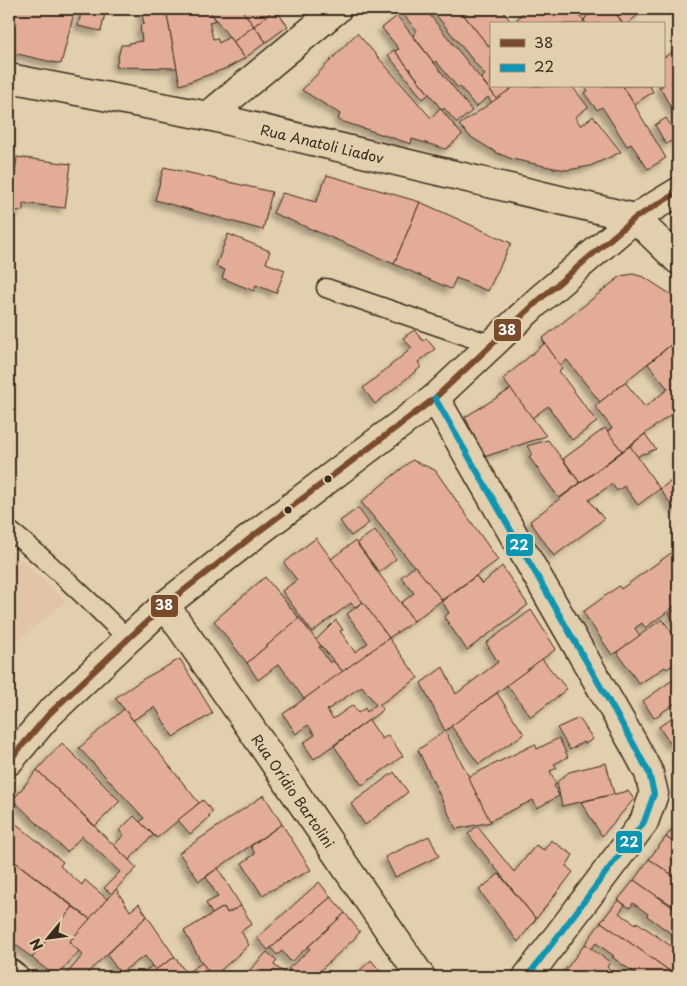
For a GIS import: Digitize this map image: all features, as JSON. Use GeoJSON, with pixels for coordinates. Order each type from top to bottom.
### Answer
{"type":"FeatureCollection","features":[{"type":"Feature","properties":{"kind":"street"},"geometry":{"type":"LineString","coordinates":[[208,116],[337,9]]}},
{"type":"Feature","properties":{"kind":"street","name":"Rua Anatoli Liadov"},"geometry":{"type":"LineString","coordinates":[[9,78],[208,116],[635,218]]}},
{"type":"Feature","properties":{"kind":"street"},"geometry":{"type":"LineString","coordinates":[[9,761],[48,714],[165,605],[435,398],[539,300],[635,218],[678,192]]}},
{"type":"Feature","properties":{"kind":"street"},"geometry":{"type":"LineString","coordinates":[[635,218],[678,260]]}},
{"type":"Feature","properties":{"kind":"street"},"geometry":{"type":"LineString","coordinates":[[435,398],[633,743],[649,773],[654,794],[644,822],[527,977]]}},
{"type":"Feature","properties":{"kind":"street","name":"Rua Orídio Bartolini"},"geometry":{"type":"LineString","coordinates":[[165,605],[421,977]]}},
{"type":"Feature","properties":{"kind":"street"},"geometry":{"type":"LineString","coordinates":[[9,973],[14,977]]}},
{"type":"Feature","properties":{"kind":"lane"},"geometry":{"type":"LineString","coordinates":[[326,288],[493,345]]}},
{"type":"Feature","properties":{"kind":"lane"},"geometry":{"type":"LineString","coordinates":[[9,530],[26,543],[128,639]]}},
{"type":"Feature","properties":{"kind":"shaded area"},"geometry":{"type":"Polygon","coordinates":[[[9,550],[66,601],[9,648],[9,550]]]}},
{"type":"Feature","properties":{"kind":"building"},"geometry":{"type":"Polygon","coordinates":[[[9,9],[15,9],[9,30],[9,9]]]}},
{"type":"Feature","properties":{"kind":"building"},"geometry":{"type":"Polygon","coordinates":[[[15,9],[75,9],[61,64],[9,52],[9,30],[15,9]]]}},
{"type":"Feature","properties":{"kind":"building"},"geometry":{"type":"Polygon","coordinates":[[[82,9],[106,9],[101,31],[78,26],[82,9]]]}},
{"type":"Feature","properties":{"kind":"building"},"geometry":{"type":"Polygon","coordinates":[[[141,9],[166,9],[177,68],[116,67],[121,45],[142,41],[140,25],[144,24],[141,9]]]}},
{"type":"Feature","properties":{"kind":"building"},"geometry":{"type":"Polygon","coordinates":[[[166,9],[208,9],[216,20],[209,22],[213,39],[217,38],[219,43],[229,37],[245,58],[227,68],[180,85],[166,9]]]}},
{"type":"Feature","properties":{"kind":"building"},"geometry":{"type":"Polygon","coordinates":[[[208,9],[241,9],[254,26],[233,42],[208,9]]]}},
{"type":"Feature","properties":{"kind":"building"},"geometry":{"type":"Polygon","coordinates":[[[241,9],[275,9],[254,26],[241,9]]]}},
{"type":"Feature","properties":{"kind":"building"},"geometry":{"type":"Polygon","coordinates":[[[275,9],[288,26],[266,42],[254,26],[275,9]]]}},
{"type":"Feature","properties":{"kind":"building"},"geometry":{"type":"Polygon","coordinates":[[[399,9],[425,9],[497,99],[492,103],[488,97],[476,107],[436,61],[434,63],[413,35],[417,31],[399,9]]]}},
{"type":"Feature","properties":{"kind":"building"},"geometry":{"type":"Polygon","coordinates":[[[431,9],[459,9],[490,48],[490,88],[512,88],[497,99],[481,78],[485,75],[431,9]]]}},
{"type":"Feature","properties":{"kind":"building"},"geometry":{"type":"Polygon","coordinates":[[[459,9],[501,9],[511,22],[490,22],[490,48],[459,9]]]}},
{"type":"Feature","properties":{"kind":"building"},"geometry":{"type":"Polygon","coordinates":[[[527,9],[569,9],[584,20],[583,22],[521,22],[517,19],[527,9]]]}},
{"type":"Feature","properties":{"kind":"building"},"geometry":{"type":"Polygon","coordinates":[[[569,9],[593,9],[584,20],[569,9]]]}},
{"type":"Feature","properties":{"kind":"building"},"geometry":{"type":"Polygon","coordinates":[[[593,9],[613,9],[622,22],[585,22],[584,20],[593,9]]]}},
{"type":"Feature","properties":{"kind":"building"},"geometry":{"type":"Polygon","coordinates":[[[613,9],[645,9],[629,22],[622,22],[613,9]]]}},
{"type":"Feature","properties":{"kind":"building"},"geometry":{"type":"Polygon","coordinates":[[[397,16],[472,111],[457,123],[444,108],[442,110],[395,51],[399,49],[382,28],[397,16]]]}},
{"type":"Feature","properties":{"kind":"building"},"geometry":{"type":"Polygon","coordinates":[[[254,26],[266,42],[245,58],[233,42],[254,26]]]}},
{"type":"Feature","properties":{"kind":"building"},"geometry":{"type":"Polygon","coordinates":[[[357,33],[431,118],[440,108],[462,135],[446,149],[412,139],[411,144],[338,120],[340,114],[302,90],[357,33]]]}},
{"type":"Feature","properties":{"kind":"building"},"geometry":{"type":"Polygon","coordinates":[[[678,48],[678,120],[660,88],[664,88],[664,57],[678,48]]]}},
{"type":"Feature","properties":{"kind":"building"},"geometry":{"type":"Polygon","coordinates":[[[394,50],[429,94],[423,99],[388,55],[394,50]]]}},
{"type":"Feature","properties":{"kind":"building"},"geometry":{"type":"Polygon","coordinates":[[[512,88],[574,88],[588,107],[575,117],[581,126],[593,116],[621,152],[590,166],[568,170],[554,168],[512,159],[497,153],[471,137],[459,125],[512,88]]]}},
{"type":"Feature","properties":{"kind":"building"},"geometry":{"type":"Polygon","coordinates":[[[586,88],[624,88],[666,158],[648,169],[631,144],[627,146],[602,107],[597,110],[584,93],[588,91],[586,88]]]}},
{"type":"Feature","properties":{"kind":"building"},"geometry":{"type":"Polygon","coordinates":[[[624,88],[651,88],[653,92],[634,104],[624,88]]]}},
{"type":"Feature","properties":{"kind":"building"},"geometry":{"type":"Polygon","coordinates":[[[666,118],[678,137],[666,144],[655,125],[666,118]]]}},
{"type":"Feature","properties":{"kind":"building"},"geometry":{"type":"Polygon","coordinates":[[[17,157],[71,164],[65,208],[23,203],[23,211],[10,210],[17,157]]]}},
{"type":"Feature","properties":{"kind":"building"},"geometry":{"type":"Polygon","coordinates":[[[164,167],[272,192],[263,230],[155,200],[164,167]]]}},
{"type":"Feature","properties":{"kind":"building"},"geometry":{"type":"Polygon","coordinates":[[[327,175],[420,202],[394,264],[273,213],[282,193],[316,202],[327,175]]]}},
{"type":"Feature","properties":{"kind":"building"},"geometry":{"type":"Polygon","coordinates":[[[420,202],[511,243],[488,291],[456,278],[451,289],[394,264],[420,202]]]}},
{"type":"Feature","properties":{"kind":"building"},"geometry":{"type":"Polygon","coordinates":[[[228,234],[270,251],[266,263],[285,270],[276,293],[256,285],[254,291],[222,278],[225,270],[216,266],[228,234]]]}},
{"type":"Feature","properties":{"kind":"building"},"geometry":{"type":"Polygon","coordinates":[[[633,274],[644,277],[678,299],[678,339],[600,402],[567,360],[560,365],[542,339],[621,276],[633,274]]]}},
{"type":"Feature","properties":{"kind":"building"},"geometry":{"type":"Polygon","coordinates":[[[414,330],[423,341],[426,338],[435,349],[418,362],[421,367],[375,404],[363,388],[412,348],[403,338],[414,330]]]}},
{"type":"Feature","properties":{"kind":"building"},"geometry":{"type":"Polygon","coordinates":[[[678,339],[678,409],[622,451],[607,432],[612,428],[595,406],[625,382],[645,407],[668,389],[648,364],[678,339]]]}},
{"type":"Feature","properties":{"kind":"building"},"geometry":{"type":"Polygon","coordinates":[[[545,343],[562,368],[559,371],[597,422],[572,440],[548,406],[532,418],[503,379],[545,343]]]}},
{"type":"Feature","properties":{"kind":"building"},"geometry":{"type":"Polygon","coordinates":[[[511,389],[546,436],[481,458],[471,444],[477,442],[465,417],[511,389]]]}},
{"type":"Feature","properties":{"kind":"building"},"geometry":{"type":"Polygon","coordinates":[[[605,428],[622,451],[580,483],[563,459],[605,428]]]}},
{"type":"Feature","properties":{"kind":"building"},"geometry":{"type":"Polygon","coordinates":[[[645,434],[656,449],[637,457],[630,446],[645,434]]]}},
{"type":"Feature","properties":{"kind":"building"},"geometry":{"type":"Polygon","coordinates":[[[548,440],[580,483],[559,498],[529,457],[532,454],[527,446],[548,440]]]}},
{"type":"Feature","properties":{"kind":"building"},"geometry":{"type":"Polygon","coordinates":[[[630,446],[660,489],[638,505],[624,486],[617,491],[612,484],[589,500],[604,519],[554,556],[530,521],[630,446]]]}},
{"type":"Feature","properties":{"kind":"building"},"geometry":{"type":"Polygon","coordinates":[[[412,460],[435,470],[498,560],[442,600],[361,502],[412,460]]]}},
{"type":"Feature","properties":{"kind":"building"},"geometry":{"type":"Polygon","coordinates":[[[677,477],[678,509],[676,511],[660,489],[677,477]]]}},
{"type":"Feature","properties":{"kind":"building"},"geometry":{"type":"Polygon","coordinates":[[[358,508],[369,523],[351,536],[340,521],[358,508]]]}},
{"type":"Feature","properties":{"kind":"building"},"geometry":{"type":"Polygon","coordinates":[[[375,530],[396,559],[379,572],[357,543],[375,530]]]}},
{"type":"Feature","properties":{"kind":"building"},"geometry":{"type":"Polygon","coordinates":[[[316,538],[363,602],[355,607],[351,603],[312,632],[282,591],[297,580],[284,563],[316,538]]]}},
{"type":"Feature","properties":{"kind":"building"},"geometry":{"type":"Polygon","coordinates":[[[355,541],[414,621],[389,638],[331,559],[355,541]]]}},
{"type":"Feature","properties":{"kind":"building"},"geometry":{"type":"Polygon","coordinates":[[[674,551],[678,558],[678,604],[645,628],[642,623],[635,628],[640,636],[612,655],[583,612],[619,586],[621,589],[674,551]]]}},
{"type":"Feature","properties":{"kind":"building"},"geometry":{"type":"Polygon","coordinates":[[[415,566],[442,600],[414,621],[401,603],[414,593],[401,577],[415,566]]]}},
{"type":"Feature","properties":{"kind":"building"},"geometry":{"type":"Polygon","coordinates":[[[502,566],[528,605],[467,650],[444,617],[449,613],[442,601],[476,576],[482,584],[502,566]]]}},
{"type":"Feature","properties":{"kind":"building"},"geometry":{"type":"Polygon","coordinates":[[[265,577],[299,618],[247,663],[214,621],[265,577]]]}},
{"type":"Feature","properties":{"kind":"building"},"geometry":{"type":"Polygon","coordinates":[[[363,602],[389,638],[343,672],[316,640],[336,620],[343,630],[340,631],[355,652],[368,643],[347,614],[363,602]]]}},
{"type":"Feature","properties":{"kind":"building"},"geometry":{"type":"Polygon","coordinates":[[[678,608],[678,627],[669,614],[678,608]]]}},
{"type":"Feature","properties":{"kind":"building"},"geometry":{"type":"Polygon","coordinates":[[[531,610],[556,649],[445,731],[421,683],[443,667],[456,694],[498,662],[486,643],[531,610]]]}},
{"type":"Feature","properties":{"kind":"building"},"geometry":{"type":"Polygon","coordinates":[[[299,618],[321,646],[319,647],[330,663],[333,661],[343,672],[304,699],[279,664],[258,680],[247,663],[299,618]]]}},
{"type":"Feature","properties":{"kind":"building"},"geometry":{"type":"Polygon","coordinates":[[[662,619],[678,641],[678,661],[639,684],[617,652],[662,619]]]}},
{"type":"Feature","properties":{"kind":"building"},"geometry":{"type":"Polygon","coordinates":[[[389,638],[418,678],[379,705],[383,710],[314,759],[303,743],[315,735],[308,725],[296,734],[283,714],[389,638]],[[362,686],[327,710],[333,719],[353,705],[358,713],[365,708],[367,712],[376,705],[362,686]]]}},
{"type":"Feature","properties":{"kind":"building"},"geometry":{"type":"Polygon","coordinates":[[[180,659],[213,713],[173,737],[155,707],[133,720],[115,698],[145,678],[180,659]]]}},
{"type":"Feature","properties":{"kind":"building"},"geometry":{"type":"Polygon","coordinates":[[[542,659],[567,689],[531,717],[507,685],[542,659]]]}},
{"type":"Feature","properties":{"kind":"building"},"geometry":{"type":"Polygon","coordinates":[[[678,676],[678,701],[654,718],[643,701],[678,676]]]}},
{"type":"Feature","properties":{"kind":"building"},"geometry":{"type":"Polygon","coordinates":[[[497,693],[524,734],[479,764],[451,726],[497,693]]]}},
{"type":"Feature","properties":{"kind":"building"},"geometry":{"type":"Polygon","coordinates":[[[124,709],[199,803],[157,838],[140,822],[144,818],[79,748],[124,709]]]}},
{"type":"Feature","properties":{"kind":"building"},"geometry":{"type":"Polygon","coordinates":[[[678,713],[678,743],[672,746],[659,727],[678,713]]]}},
{"type":"Feature","properties":{"kind":"building"},"geometry":{"type":"Polygon","coordinates":[[[579,718],[593,739],[585,744],[583,742],[570,750],[557,728],[579,718]]]}},
{"type":"Feature","properties":{"kind":"building"},"geometry":{"type":"Polygon","coordinates":[[[369,720],[382,739],[388,735],[403,756],[362,785],[334,746],[369,720]]]}},
{"type":"Feature","properties":{"kind":"building"},"geometry":{"type":"Polygon","coordinates":[[[445,731],[491,822],[456,829],[418,750],[445,731]]]}},
{"type":"Feature","properties":{"kind":"building"},"geometry":{"type":"Polygon","coordinates":[[[559,738],[568,757],[554,764],[557,768],[550,771],[559,796],[537,808],[533,800],[490,821],[468,777],[535,744],[537,749],[559,738]]]}},
{"type":"Feature","properties":{"kind":"building"},"geometry":{"type":"Polygon","coordinates":[[[62,743],[120,801],[95,826],[37,770],[62,743]]]}},
{"type":"Feature","properties":{"kind":"building"},"geometry":{"type":"Polygon","coordinates":[[[606,763],[614,794],[562,806],[557,782],[569,772],[606,763]]]}},
{"type":"Feature","properties":{"kind":"building"},"geometry":{"type":"Polygon","coordinates":[[[37,770],[137,868],[112,894],[104,888],[120,872],[82,836],[67,852],[13,800],[37,770]]]}},
{"type":"Feature","properties":{"kind":"building"},"geometry":{"type":"Polygon","coordinates":[[[394,772],[408,792],[365,825],[351,804],[394,772]]]}},
{"type":"Feature","properties":{"kind":"building"},"geometry":{"type":"Polygon","coordinates":[[[628,791],[634,799],[602,836],[581,802],[628,791]]]}},
{"type":"Feature","properties":{"kind":"building"},"geometry":{"type":"Polygon","coordinates":[[[264,795],[282,824],[199,881],[179,853],[264,795]]]}},
{"type":"Feature","properties":{"kind":"building"},"geometry":{"type":"Polygon","coordinates":[[[203,800],[213,812],[208,816],[210,817],[190,834],[178,820],[203,800]]]}},
{"type":"Feature","properties":{"kind":"building"},"geometry":{"type":"Polygon","coordinates":[[[9,813],[16,819],[14,822],[63,862],[60,866],[82,885],[85,880],[107,899],[90,919],[9,857],[9,813]]]}},
{"type":"Feature","properties":{"kind":"building"},"geometry":{"type":"Polygon","coordinates":[[[134,816],[153,835],[129,860],[114,845],[124,835],[119,831],[134,816]]]}},
{"type":"Feature","properties":{"kind":"building"},"geometry":{"type":"Polygon","coordinates":[[[678,822],[678,846],[666,837],[678,822]]]}},
{"type":"Feature","properties":{"kind":"building"},"geometry":{"type":"Polygon","coordinates":[[[282,824],[311,870],[262,895],[242,863],[255,854],[251,846],[282,824]]]}},
{"type":"Feature","properties":{"kind":"building"},"geometry":{"type":"Polygon","coordinates":[[[477,826],[514,872],[536,845],[544,850],[551,840],[573,855],[566,866],[573,872],[536,919],[468,834],[477,826]]]}},
{"type":"Feature","properties":{"kind":"building"},"geometry":{"type":"Polygon","coordinates":[[[429,836],[439,856],[395,877],[385,857],[429,836]]]}},
{"type":"Feature","properties":{"kind":"building"},"geometry":{"type":"Polygon","coordinates":[[[666,837],[678,846],[678,871],[674,876],[649,859],[666,837]]]}},
{"type":"Feature","properties":{"kind":"building"},"geometry":{"type":"Polygon","coordinates":[[[9,857],[73,907],[32,958],[9,939],[9,857]]]}},
{"type":"Feature","properties":{"kind":"building"},"geometry":{"type":"Polygon","coordinates":[[[649,859],[678,879],[678,909],[634,880],[649,859]]]}},
{"type":"Feature","properties":{"kind":"building"},"geometry":{"type":"Polygon","coordinates":[[[218,868],[241,906],[227,913],[224,907],[212,914],[206,903],[218,897],[206,877],[218,868]]]}},
{"type":"Feature","properties":{"kind":"building"},"geometry":{"type":"Polygon","coordinates":[[[499,874],[536,919],[518,942],[479,890],[499,874]]]}},
{"type":"Feature","properties":{"kind":"building"},"geometry":{"type":"Polygon","coordinates":[[[634,880],[678,911],[678,936],[676,937],[647,916],[648,914],[633,903],[630,908],[618,900],[634,880]]]}},
{"type":"Feature","properties":{"kind":"building"},"geometry":{"type":"Polygon","coordinates":[[[319,882],[331,897],[268,950],[257,938],[319,882]]]}},
{"type":"Feature","properties":{"kind":"building"},"geometry":{"type":"Polygon","coordinates":[[[116,889],[130,911],[139,904],[147,916],[83,977],[64,977],[83,955],[69,942],[116,889]]]}},
{"type":"Feature","properties":{"kind":"building"},"geometry":{"type":"Polygon","coordinates":[[[331,897],[345,913],[291,962],[282,951],[277,955],[271,948],[331,897]]]}},
{"type":"Feature","properties":{"kind":"building"},"geometry":{"type":"Polygon","coordinates":[[[618,900],[625,905],[619,913],[636,924],[637,922],[678,951],[678,977],[601,922],[618,900]]]}},
{"type":"Feature","properties":{"kind":"building"},"geometry":{"type":"Polygon","coordinates":[[[241,906],[252,924],[241,931],[249,945],[213,977],[202,963],[184,931],[224,907],[227,913],[241,906]]]}},
{"type":"Feature","properties":{"kind":"building"},"geometry":{"type":"Polygon","coordinates":[[[73,907],[90,919],[69,942],[79,951],[56,977],[32,958],[73,907]]]}},
{"type":"Feature","properties":{"kind":"building"},"geometry":{"type":"Polygon","coordinates":[[[345,913],[360,932],[354,939],[313,977],[298,977],[288,969],[310,949],[308,947],[345,913]]]}},
{"type":"Feature","properties":{"kind":"building"},"geometry":{"type":"Polygon","coordinates":[[[147,916],[175,957],[155,970],[145,956],[120,973],[107,955],[147,916]]]}},
{"type":"Feature","properties":{"kind":"building"},"geometry":{"type":"Polygon","coordinates":[[[601,922],[678,977],[640,977],[596,943],[591,949],[585,944],[601,922]]]}},
{"type":"Feature","properties":{"kind":"building"},"geometry":{"type":"Polygon","coordinates":[[[585,944],[610,962],[607,967],[621,977],[560,977],[585,944]]]}},
{"type":"Feature","properties":{"kind":"building"},"geometry":{"type":"Polygon","coordinates":[[[267,952],[277,960],[274,965],[290,977],[256,977],[249,971],[267,952]]]}},
{"type":"Feature","properties":{"kind":"building"},"geometry":{"type":"Polygon","coordinates":[[[175,957],[186,973],[181,977],[137,977],[152,966],[155,970],[175,957]]]}},
{"type":"Feature","properties":{"kind":"building"},"geometry":{"type":"Polygon","coordinates":[[[371,960],[385,977],[353,977],[371,960]]]}},
{"type":"Feature","properties":{"kind":"building"},"geometry":{"type":"Polygon","coordinates":[[[202,963],[213,977],[181,977],[186,973],[202,963]]]}},
{"type":"Feature","properties":{"kind":"transit line","name":"38"},"geometry":{"type":"LineString","coordinates":[[9,761],[49,714],[165,605],[435,398],[539,300],[635,218],[678,192]]}},
{"type":"Feature","properties":{"kind":"transit line","name":"22"},"geometry":{"type":"LineString","coordinates":[[435,398],[633,743],[649,773],[654,794],[644,822],[527,977]]}}]}
